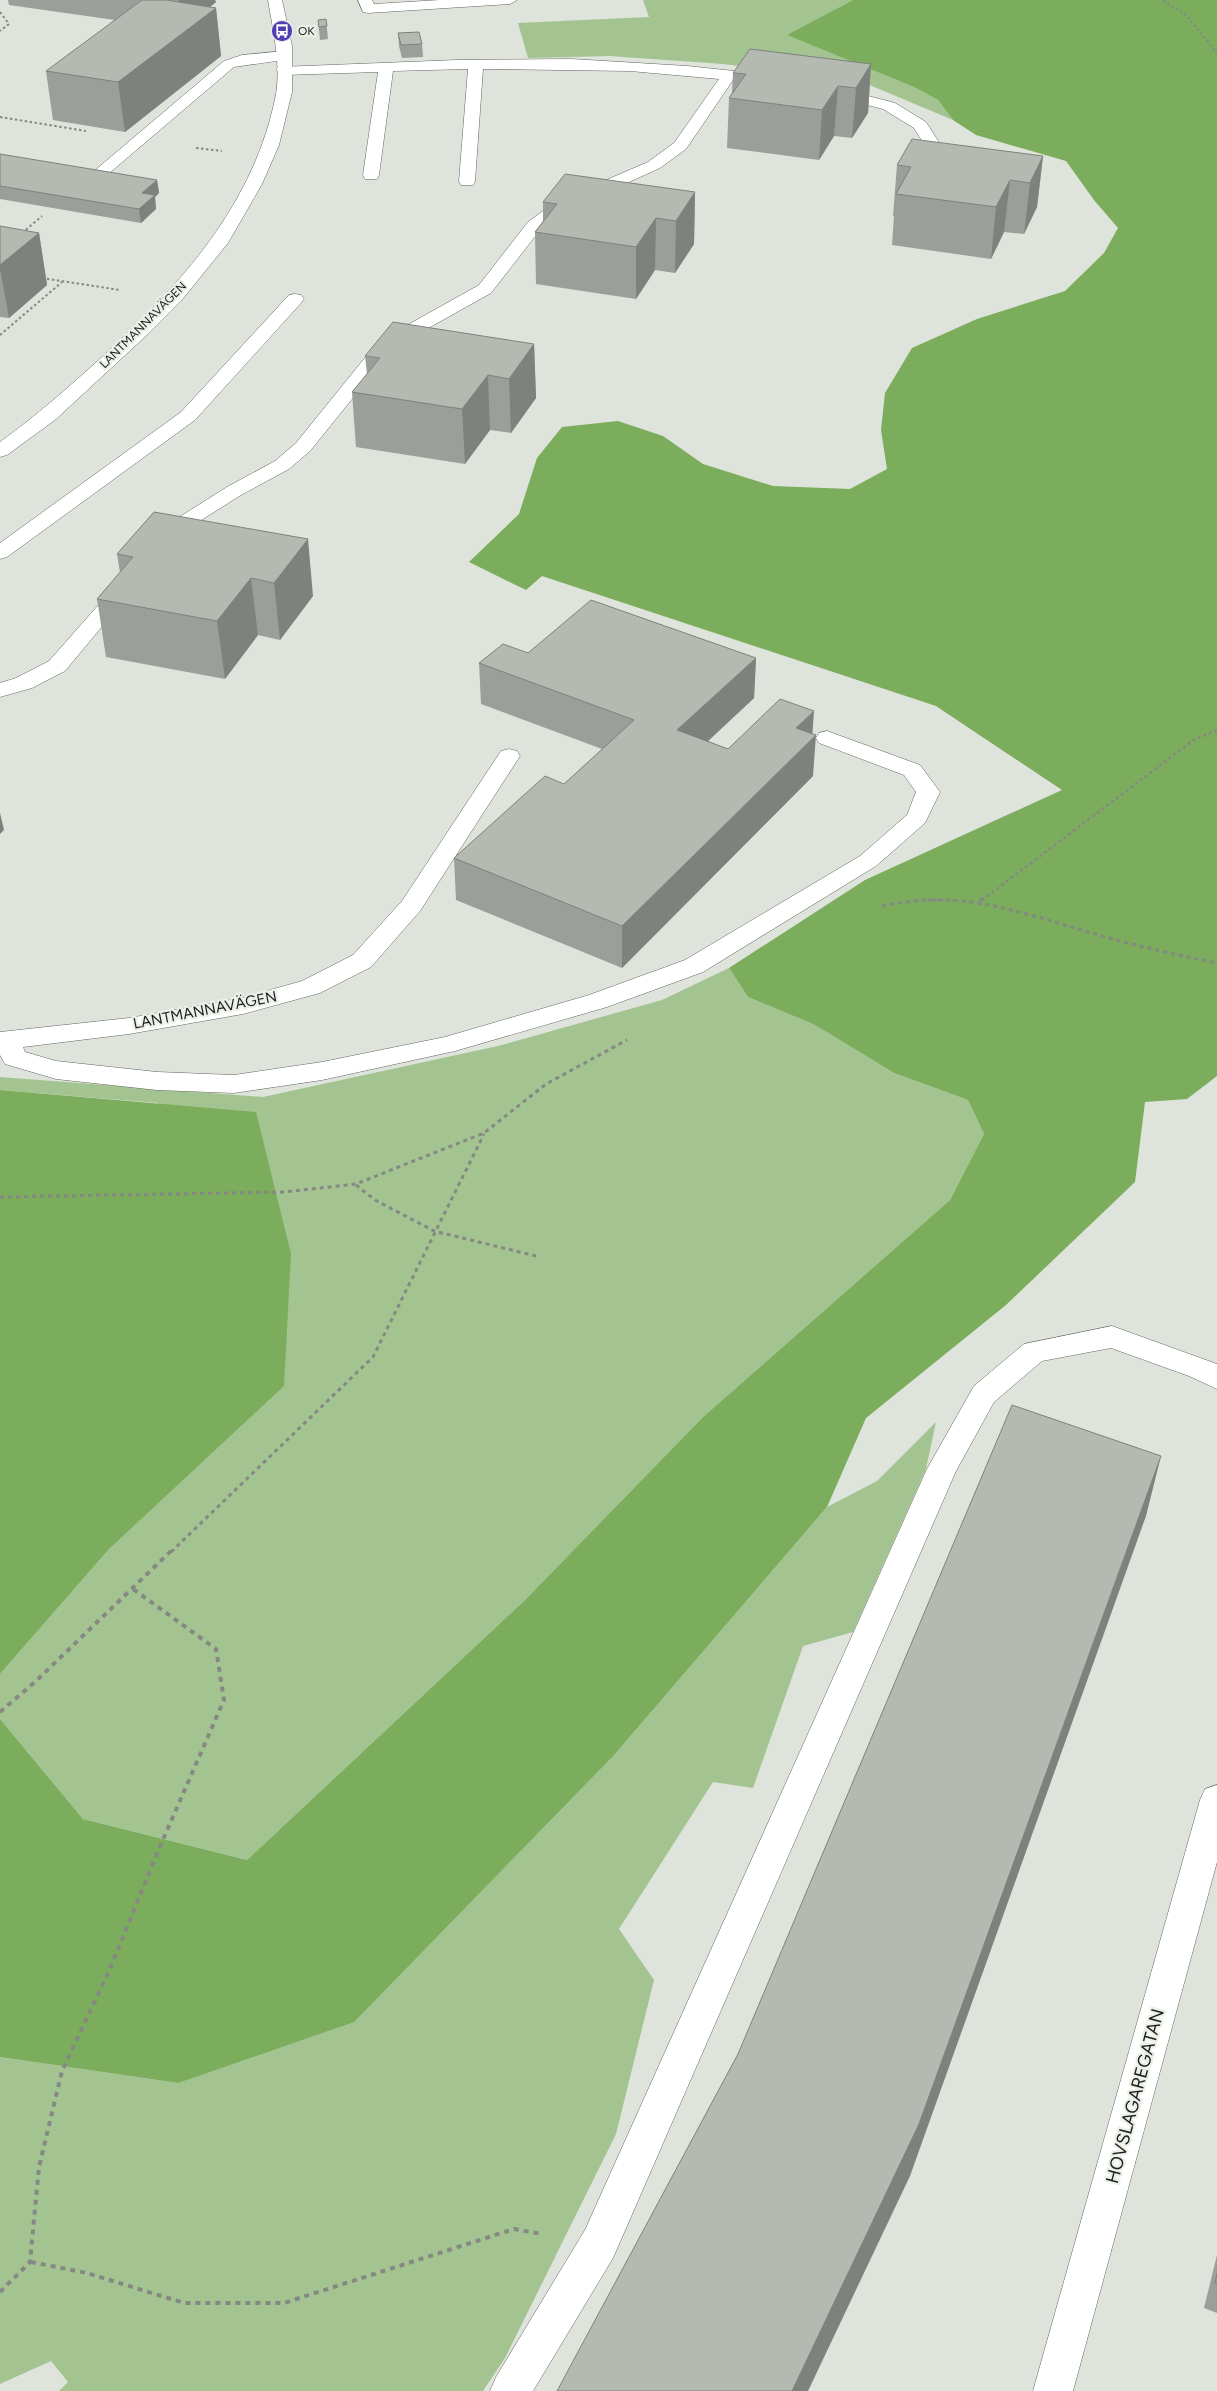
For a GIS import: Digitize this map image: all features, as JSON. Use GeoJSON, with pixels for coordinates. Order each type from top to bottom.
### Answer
{"type":"FeatureCollection","features":[{"type":"Feature","properties":{"kind":"street","name":"LANTMANNAVÄGEN"},"geometry":{"type":"LineString","coordinates":[[0,451],[48,416],[176,297],[219,243],[254,184],[271,145],[284,92],[285,63],[275,0]]}},
{"type":"Feature","properties":{"kind":"street"},"geometry":{"type":"LineString","coordinates":[[365,0],[368,9],[510,0]]}},
{"type":"Feature","properties":{"kind":"street"},"geometry":{"type":"LineString","coordinates":[[101,172],[229,64],[247,59],[285,63],[386,67],[592,63],[649,66],[756,79]]}},
{"type":"Feature","properties":{"kind":"street"},"geometry":{"type":"LineString","coordinates":[[467,181],[476,65]]}},
{"type":"Feature","properties":{"kind":"street"},"geometry":{"type":"LineString","coordinates":[[371,174],[386,67]]}},
{"type":"Feature","properties":{"kind":"street"},"geometry":{"type":"LineString","coordinates":[[152,556],[177,527],[234,491],[282,465],[296,453],[375,358],[401,336],[485,289],[534,226],[561,206],[654,165],[680,146],[730,75]]}},
{"type":"Feature","properties":{"kind":"street"},"geometry":{"type":"LineString","coordinates":[[817,89],[853,95],[889,106],[920,125],[943,161],[916,182]]}},
{"type":"Feature","properties":{"kind":"street"},"geometry":{"type":"LineString","coordinates":[[0,553],[188,416],[296,299]]}},
{"type":"Feature","properties":{"kind":"street"},"geometry":{"type":"LineString","coordinates":[[0,690],[24,683],[57,666],[133,578]]}},
{"type":"Feature","properties":{"kind":"street"},"geometry":{"type":"LineString","coordinates":[[4,1040],[14,1058],[56,1070],[157,1081],[234,1084],[322,1072],[446,1046],[598,1001],[694,966],[868,861],[917,818],[928,792],[912,770],[828,738]]}},
{"type":"Feature","properties":{"kind":"street","name":"LANTMANNAVÄGEN"},"geometry":{"type":"LineString","coordinates":[[4,1040],[129,1026],[244,1006],[311,987],[362,961],[410,906],[435,872],[508,756]]}},
{"type":"Feature","properties":{"kind":"street"},"geometry":{"type":"LineString","coordinates":[[510,2391],[599,2244],[942,1469],[984,1394],[1034,1352],[1112,1337],[1199,1368],[1217,1378]]}},
{"type":"Feature","properties":{"kind":"street","name":"HOVSLAGAREGATAN"},"geometry":{"type":"LineString","coordinates":[[1053,2391],[1217,1800]]}},
{"type":"Feature","properties":{"kind":"path"},"geometry":{"type":"LineString","coordinates":[[1163,0],[1176,5],[1195,24],[1217,53]]}},
{"type":"Feature","properties":{"kind":"path"},"geometry":{"type":"LineString","coordinates":[[0,12],[6,17],[9,24],[0,31]]}},
{"type":"Feature","properties":{"kind":"path"},"geometry":{"type":"LineString","coordinates":[[21,234],[42,216]]}},
{"type":"Feature","properties":{"kind":"path"},"geometry":{"type":"LineString","coordinates":[[36,277],[176,297]]}},
{"type":"Feature","properties":{"kind":"path"},"geometry":{"type":"LineString","coordinates":[[0,335],[63,282]]}},
{"type":"Feature","properties":{"kind":"path"},"geometry":{"type":"LineString","coordinates":[[980,902],[1195,740],[1217,730]]}},
{"type":"Feature","properties":{"kind":"path"},"geometry":{"type":"LineString","coordinates":[[880,907],[905,899],[980,902],[1106,937],[1217,963]]}},
{"type":"Feature","properties":{"kind":"path"},"geometry":{"type":"LineString","coordinates":[[0,1197],[284,1192],[356,1184],[484,1133],[546,1084],[632,1037]]}},
{"type":"Feature","properties":{"kind":"path"},"geometry":{"type":"LineString","coordinates":[[0,1712],[36,1681],[373,1357],[484,1133]]}},
{"type":"Feature","properties":{"kind":"path"},"geometry":{"type":"LineString","coordinates":[[356,1184],[375,1200],[434,1231],[540,1257]]}},
{"type":"Feature","properties":{"kind":"path"},"geometry":{"type":"LineString","coordinates":[[0,2292],[30,2262],[39,2167],[62,2071],[110,1969],[158,1851],[224,1700],[216,1649],[133,1588]]}},
{"type":"Feature","properties":{"kind":"path"},"geometry":{"type":"LineString","coordinates":[[30,2262],[87,2273],[184,2303],[284,2303],[514,2229],[599,2244]]}},
{"type":"Feature","properties":{"kind":"green space"},"geometry":{"type":"Polygon","coordinates":[[[643,0],[853,0],[788,35],[914,87],[938,100],[953,120],[860,81],[723,64],[610,56],[528,58],[518,23],[649,17],[643,0]]]}},
{"type":"Feature","properties":{"kind":"green space"},"geometry":{"type":"Polygon","coordinates":[[[853,0],[1217,0],[1217,1076],[1187,1099],[1145,1102],[1135,1182],[1006,1305],[866,1418],[827,1507],[615,1754],[354,2022],[178,2083],[0,2057],[0,1719],[83,1819],[247,1860],[525,1600],[703,1417],[950,1200],[984,1134],[968,1100],[894,1073],[815,1025],[748,997],[729,968],[865,880],[1062,790],[936,706],[542,576],[526,590],[469,562],[519,514],[537,458],[562,427],[618,421],[663,436],[703,464],[773,486],[850,489],[887,469],[881,430],[885,393],[912,348],[977,319],[1065,291],[1104,253],[1118,228],[1094,200],[1066,161],[976,135],[953,120],[938,100],[914,87],[787,35],[853,0]]]}},
{"type":"Feature","properties":{"kind":"green space"},"geometry":{"type":"Polygon","coordinates":[[[729,968],[748,997],[815,1025],[894,1073],[968,1100],[984,1134],[950,1200],[703,1417],[525,1600],[247,1860],[83,1819],[0,1719],[0,1674],[110,1548],[158,1103],[0,1090],[0,1077],[263,1097],[498,1046],[662,1000],[729,968]]]}},
{"type":"Feature","properties":{"kind":"green space"},"geometry":{"type":"Polygon","coordinates":[[[0,1090],[256,1112],[291,1254],[284,1386],[110,1548],[0,1674],[0,1090]]]}},
{"type":"Feature","properties":{"kind":"green space"},"geometry":{"type":"Polygon","coordinates":[[[936,1422],[926,1469],[853,1632],[803,1646],[753,1788],[713,1782],[619,1929],[654,1980],[616,2134],[505,2358],[483,2391],[59,2391],[68,2382],[51,2361],[0,2384],[0,2057],[178,2083],[615,1754],[827,1507],[877,1481],[936,1422]]]}},
{"type":"Feature","properties":{"kind":"building"},"geometry":{"type":"Polygon","coordinates":[[[142,0],[166,0],[216,8],[118,82],[46,71],[142,0]]]}},
{"type":"Feature","properties":{"kind":"building"},"geometry":{"type":"Polygon","coordinates":[[[326,19],[327,26],[319,27],[318,20],[326,19]]]}},
{"type":"Feature","properties":{"kind":"building"},"geometry":{"type":"Polygon","coordinates":[[[419,32],[422,44],[401,45],[398,33],[419,32]]]}},
{"type":"Feature","properties":{"kind":"building"},"geometry":{"type":"Polygon","coordinates":[[[750,49],[871,64],[856,88],[838,86],[822,110],[729,98],[746,74],[733,73],[750,49]]]}},
{"type":"Feature","properties":{"kind":"building"},"geometry":{"type":"Polygon","coordinates":[[[912,139],[1043,156],[1030,183],[1010,180],[996,207],[896,194],[911,167],[897,165],[912,139]]]}},
{"type":"Feature","properties":{"kind":"building"},"geometry":{"type":"Polygon","coordinates":[[[0,154],[157,180],[142,193],[155,195],[139,209],[0,186],[0,154]]]}},
{"type":"Feature","properties":{"kind":"building"},"geometry":{"type":"Polygon","coordinates":[[[565,174],[695,192],[676,221],[656,218],[636,247],[535,232],[557,204],[543,202],[565,174]]]}},
{"type":"Feature","properties":{"kind":"building"},"geometry":{"type":"Polygon","coordinates":[[[0,226],[39,233],[0,265],[0,226]]]}},
{"type":"Feature","properties":{"kind":"building"},"geometry":{"type":"Polygon","coordinates":[[[393,322],[534,344],[509,379],[488,375],[462,409],[352,392],[380,358],[365,356],[393,322]]]}},
{"type":"Feature","properties":{"kind":"building"},"geometry":{"type":"Polygon","coordinates":[[[154,512],[308,539],[274,583],[251,578],[217,621],[97,599],[133,557],[117,554],[154,512]]]}},
{"type":"Feature","properties":{"kind":"building"},"geometry":{"type":"Polygon","coordinates":[[[591,600],[756,658],[677,730],[728,749],[780,699],[814,711],[796,728],[816,735],[622,926],[454,858],[545,776],[564,784],[634,720],[479,663],[503,644],[528,653],[591,600]]]}},
{"type":"Feature","properties":{"kind":"building"},"geometry":{"type":"Polygon","coordinates":[[[1012,1405],[1161,1456],[919,2124],[792,2391],[557,2391],[738,2054],[1012,1405]]]}},
{"type":"Feature","properties":{"kind":"place","name":"OK"},"geometry":{"type":"Point","coordinates":[282,31]}}]}
